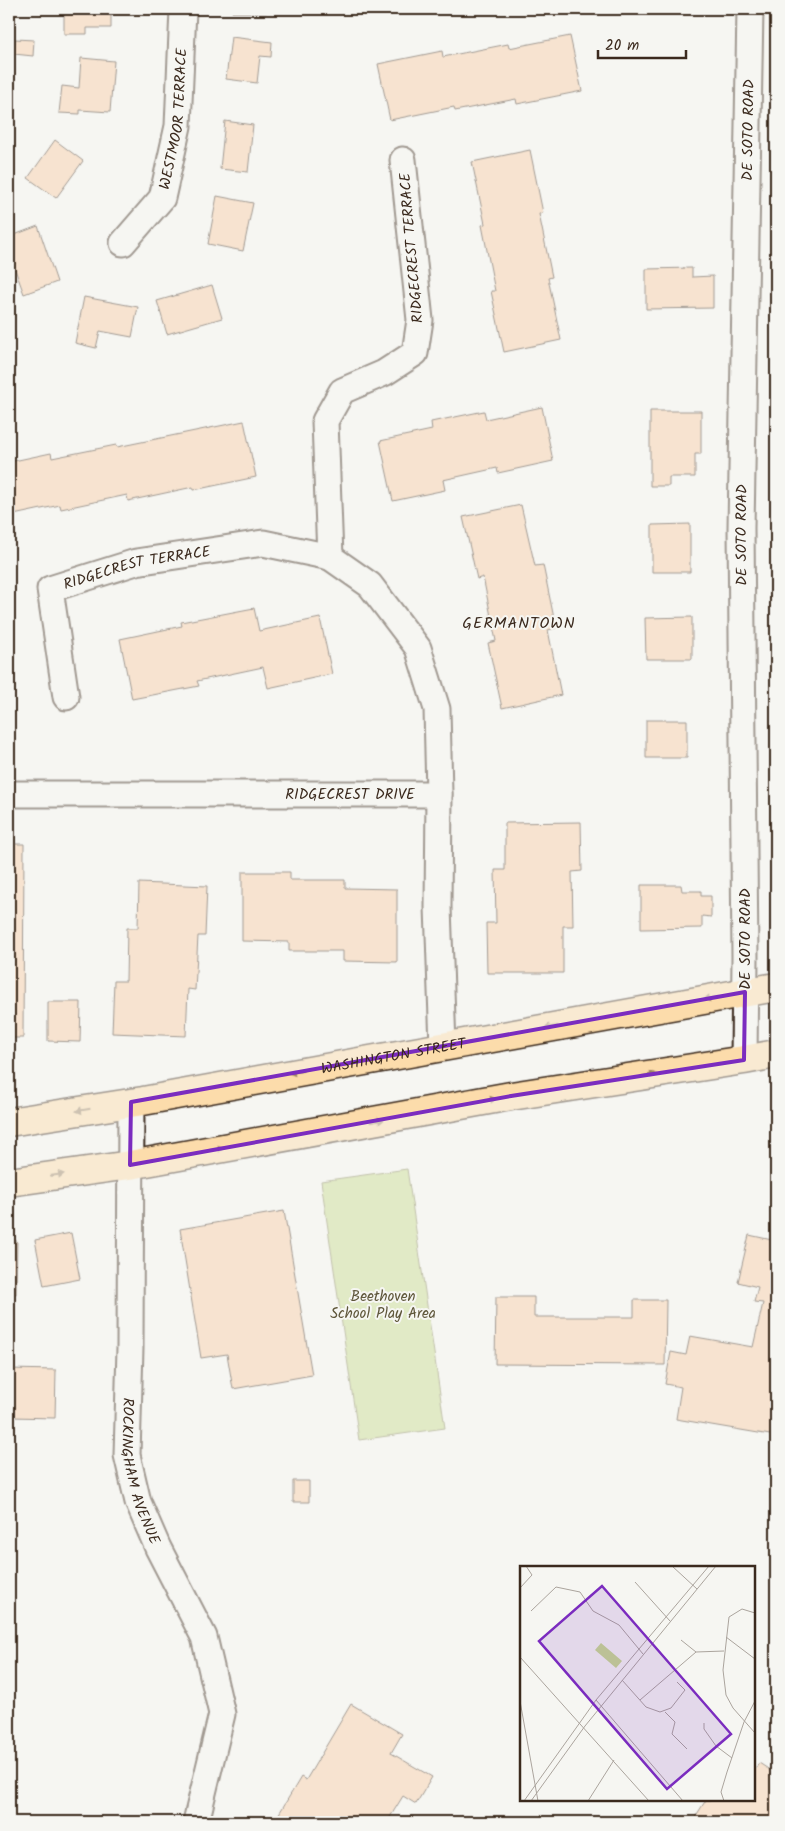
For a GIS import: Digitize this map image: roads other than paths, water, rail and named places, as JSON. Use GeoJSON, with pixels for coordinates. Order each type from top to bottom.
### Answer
{"type":"FeatureCollection","features":[{"type":"Feature","properties":{"kind":"main road","name":"WASHINGTON STREET"},"geometry":{"type":"LineString","coordinates":[[9,1122],[132,1102],[776,987]]}},
{"type":"Feature","properties":{"kind":"main road"},"geometry":{"type":"LineString","coordinates":[[9,1182],[130,1165],[511,1096],[776,1054]]}},
{"type":"Feature","properties":{"kind":"street","name":"WESTMOOR TERRACE"},"geometry":{"type":"LineString","coordinates":[[124,243],[162,198],[178,126],[182,9]]}},
{"type":"Feature","properties":{"kind":"street","name":"DE SOTO ROAD"},"geometry":{"type":"LineString","coordinates":[[744,1060],[741,528],[750,9]]}},
{"type":"Feature","properties":{"kind":"street","name":"RIDGECREST TERRACE"},"geometry":{"type":"LineString","coordinates":[[330,557],[324,421],[342,391],[384,373],[415,354],[420,320],[403,160]]}},
{"type":"Feature","properties":{"kind":"street","name":"RIDGECREST TERRACE"},"geometry":{"type":"LineString","coordinates":[[66,697],[50,589],[136,562],[263,543],[330,557],[370,585],[418,648],[437,709],[439,794]]}},
{"type":"Feature","properties":{"kind":"street","name":"RIDGECREST DRIVE"},"geometry":{"type":"LineString","coordinates":[[9,794],[439,794]]}},
{"type":"Feature","properties":{"kind":"street"},"geometry":{"type":"LineString","coordinates":[[439,794],[438,907],[443,1046]]}},
{"type":"Feature","properties":{"kind":"street","name":"ROCKINGHAM AVENUE"},"geometry":{"type":"LineString","coordinates":[[132,1102],[127,1455],[138,1502],[158,1548],[204,1637],[222,1714],[196,1822]]}},
{"type":"Feature","properties":{"kind":"district","name":"GERMANTOWN"},"geometry":{"type":"Point","coordinates":[519,622]}},
{"type":"Feature","properties":{"kind":"park label","name":"Beethoven School Play Area"},"geometry":{"type":"Point","coordinates":[383,1304]}}]}
